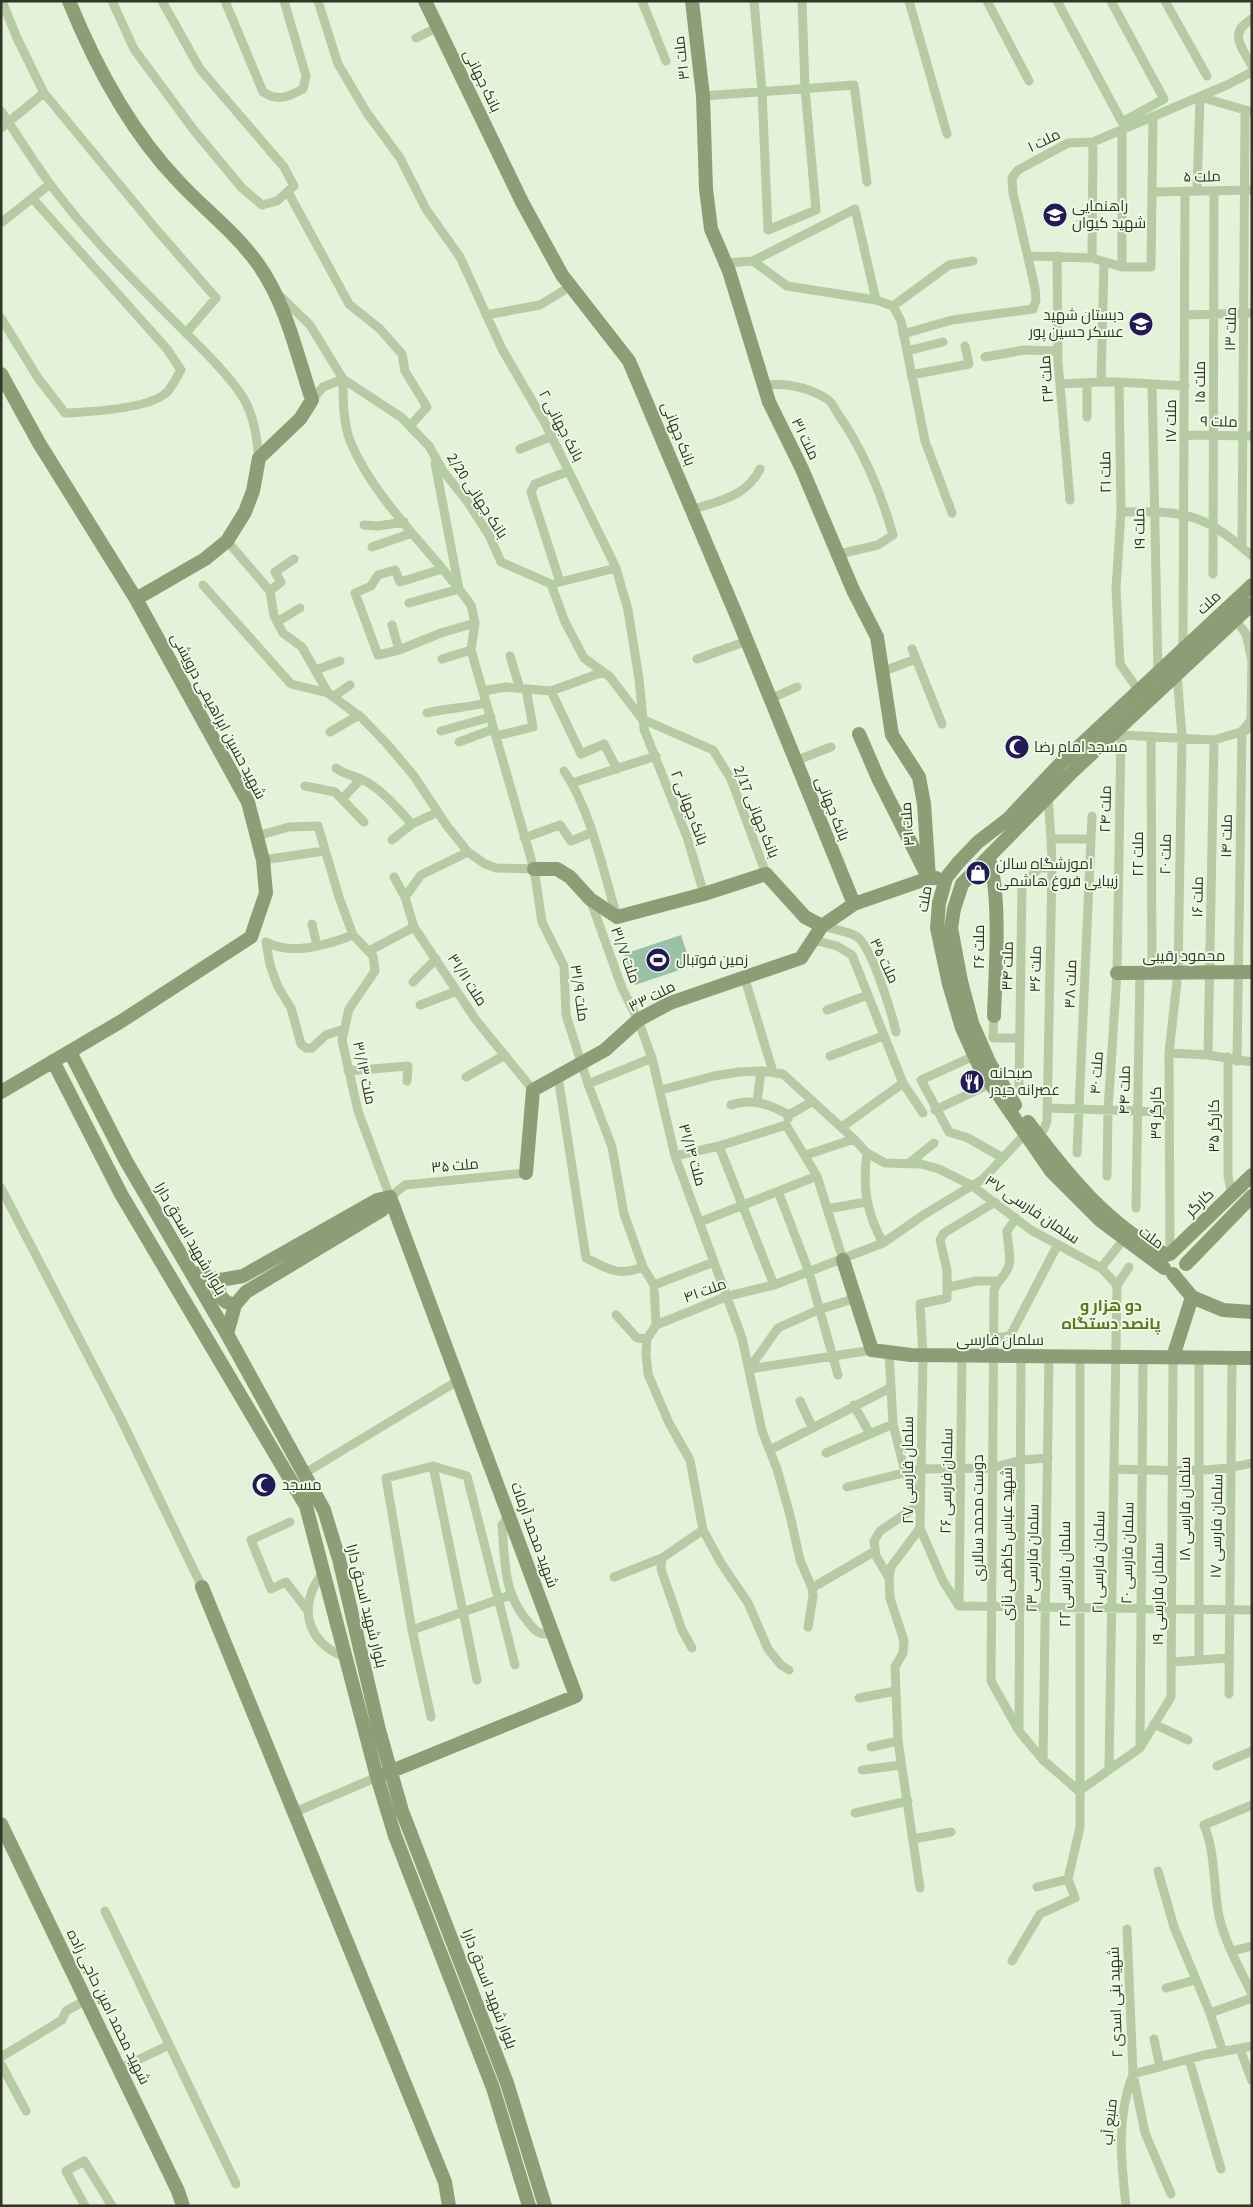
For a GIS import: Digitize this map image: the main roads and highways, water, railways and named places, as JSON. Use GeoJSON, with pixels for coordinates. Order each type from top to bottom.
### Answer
{"type":"FeatureCollection","features":[{"type":"Feature","properties":{"kind":"place","name":"راهنمایی شهید کیوان"},"geometry":{"type":"Point","coordinates":[1055,215]}},
{"type":"Feature","properties":{"kind":"place","name":"دبستان شهید عسکر حسین پور"},"geometry":{"type":"Point","coordinates":[1141,324]}},
{"type":"Feature","properties":{"kind":"place","name":"مسجد امام رضا"},"geometry":{"type":"Point","coordinates":[1017,747]}},
{"type":"Feature","properties":{"kind":"place","name":"اموزشگاه سالن زیبایی فروغ هاشمی"},"geometry":{"type":"Point","coordinates":[978,873]}},
{"type":"Feature","properties":{"kind":"place","name":"زمین فوتبال"},"geometry":{"type":"Point","coordinates":[658,960]}},
{"type":"Feature","properties":{"kind":"place","name":"صبحانه عصرانه حیدر"},"geometry":{"type":"Point","coordinates":[972,1082]}},
{"type":"Feature","properties":{"kind":"place","name":"مسجد"},"geometry":{"type":"Point","coordinates":[264,1485]}},
{"type":"Feature","properties":{"kind":"district","name":"دو هزار و پانصد دستگاه"},"geometry":{"type":"Point","coordinates":[1111,1315]}}]}
